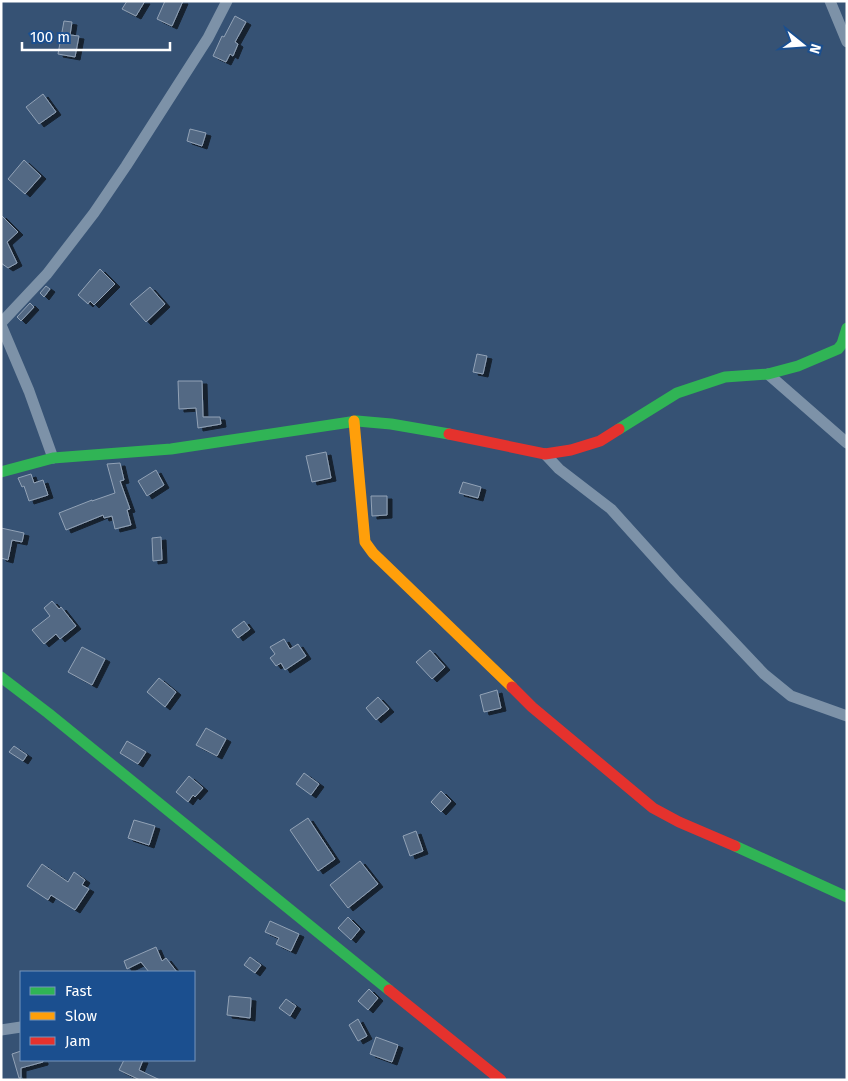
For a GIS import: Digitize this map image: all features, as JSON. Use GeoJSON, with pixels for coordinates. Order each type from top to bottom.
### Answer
{"type":"FeatureCollection","features":[{"type":"Feature","properties":{"kind":"street"},"geometry":{"type":"LineString","coordinates":[[53,458],[30,391],[1,324],[47,274],[100,205],[208,38],[227,1]]}},
{"type":"Feature","properties":{"kind":"street"},"geometry":{"type":"LineString","coordinates":[[830,1],[847,42]]}},
{"type":"Feature","properties":{"kind":"street"},"geometry":{"type":"LineString","coordinates":[[1,472],[53,458],[171,449],[354,421],[381,423],[468,437],[545,454],[571,450],[600,441],[677,393],[725,378],[768,374],[798,366],[838,349],[842,344],[847,328]]}},
{"type":"Feature","properties":{"kind":"street"},"geometry":{"type":"LineString","coordinates":[[768,374],[847,443]]}},
{"type":"Feature","properties":{"kind":"street"},"geometry":{"type":"LineString","coordinates":[[354,421],[364,533],[368,548],[532,707],[653,808],[676,821],[847,897]]}},
{"type":"Feature","properties":{"kind":"street"},"geometry":{"type":"LineString","coordinates":[[545,454],[559,469],[611,509],[764,674],[791,696],[847,716]]}},
{"type":"Feature","properties":{"kind":"street"},"geometry":{"type":"LineString","coordinates":[[1,677],[48,712],[152,799],[501,1080]]}},
{"type":"Feature","properties":{"kind":"street"},"geometry":{"type":"LineString","coordinates":[[1,1030],[20,1027]]}},
{"type":"Feature","properties":{"kind":"building"},"geometry":{"type":"Polygon","coordinates":[[[127,1],[145,1],[136,16],[122,9],[127,1]]]}},
{"type":"Feature","properties":{"kind":"building"},"geometry":{"type":"Polygon","coordinates":[[[165,1],[183,1],[172,26],[157,19],[165,1]]]}},
{"type":"Feature","properties":{"kind":"building"},"geometry":{"type":"Polygon","coordinates":[[[235,16],[246,22],[235,42],[238,44],[233,56],[230,54],[226,62],[213,56],[222,36],[224,37],[235,16]]]}},
{"type":"Feature","properties":{"kind":"building"},"geometry":{"type":"Polygon","coordinates":[[[64,21],[72,22],[70,35],[79,36],[75,57],[58,54],[64,21]]]}},
{"type":"Feature","properties":{"kind":"building"},"geometry":{"type":"Polygon","coordinates":[[[43,94],[56,112],[39,124],[26,107],[43,94]]]}},
{"type":"Feature","properties":{"kind":"building"},"geometry":{"type":"Polygon","coordinates":[[[190,129],[206,133],[202,146],[187,141],[190,129]]]}},
{"type":"Feature","properties":{"kind":"building"},"geometry":{"type":"Polygon","coordinates":[[[24,160],[41,176],[25,194],[8,179],[24,160]]]}},
{"type":"Feature","properties":{"kind":"building"},"geometry":{"type":"Polygon","coordinates":[[[1,215],[18,232],[7,242],[17,263],[8,268],[1,263],[1,215]]]}},
{"type":"Feature","properties":{"kind":"building"},"geometry":{"type":"Polygon","coordinates":[[[100,269],[115,284],[94,305],[90,301],[88,304],[78,295],[100,269]]]}},
{"type":"Feature","properties":{"kind":"building"},"geometry":{"type":"Polygon","coordinates":[[[46,286],[50,289],[44,297],[40,293],[46,286]]]}},
{"type":"Feature","properties":{"kind":"building"},"geometry":{"type":"Polygon","coordinates":[[[150,287],[165,304],[146,322],[130,304],[150,287]]]}},
{"type":"Feature","properties":{"kind":"building"},"geometry":{"type":"Polygon","coordinates":[[[30,303],[34,307],[21,321],[17,317],[30,303]]]}},
{"type":"Feature","properties":{"kind":"building"},"geometry":{"type":"Polygon","coordinates":[[[477,354],[487,356],[483,374],[473,372],[477,354]]]}},
{"type":"Feature","properties":{"kind":"building"},"geometry":{"type":"Polygon","coordinates":[[[178,381],[202,381],[203,417],[220,417],[221,424],[198,428],[196,408],[179,409],[178,381]]]}},
{"type":"Feature","properties":{"kind":"building"},"geometry":{"type":"Polygon","coordinates":[[[326,452],[331,478],[312,482],[306,456],[326,452]]]}},
{"type":"Feature","properties":{"kind":"building"},"geometry":{"type":"Polygon","coordinates":[[[120,463],[124,480],[120,481],[130,509],[127,510],[131,525],[115,529],[112,516],[104,518],[103,515],[66,530],[59,513],[115,493],[107,464],[120,463]]]}},
{"type":"Feature","properties":{"kind":"building"},"geometry":{"type":"Polygon","coordinates":[[[156,470],[164,485],[147,496],[138,481],[156,470]]]}},
{"type":"Feature","properties":{"kind":"building"},"geometry":{"type":"Polygon","coordinates":[[[31,474],[34,483],[43,480],[48,495],[29,501],[24,486],[22,487],[18,478],[31,474]]]}},
{"type":"Feature","properties":{"kind":"building"},"geometry":{"type":"Polygon","coordinates":[[[463,482],[481,487],[478,498],[459,493],[463,482]]]}},
{"type":"Feature","properties":{"kind":"building"},"geometry":{"type":"Polygon","coordinates":[[[371,496],[387,496],[387,515],[372,516],[371,496]]]}},
{"type":"Feature","properties":{"kind":"building"},"geometry":{"type":"Polygon","coordinates":[[[1,528],[24,533],[22,542],[12,540],[8,560],[1,558],[1,528]]]}},
{"type":"Feature","properties":{"kind":"building"},"geometry":{"type":"Polygon","coordinates":[[[161,537],[162,560],[153,561],[152,538],[161,537]]]}},
{"type":"Feature","properties":{"kind":"building"},"geometry":{"type":"Polygon","coordinates":[[[52,601],[59,609],[61,607],[76,626],[60,639],[56,634],[44,644],[32,630],[50,616],[44,608],[52,601]]]}},
{"type":"Feature","properties":{"kind":"building"},"geometry":{"type":"Polygon","coordinates":[[[244,621],[250,629],[238,638],[232,630],[244,621]]]}},
{"type":"Feature","properties":{"kind":"building"},"geometry":{"type":"Polygon","coordinates":[[[284,639],[290,649],[298,644],[306,656],[285,670],[281,663],[276,666],[270,658],[275,654],[270,647],[284,639]]]}},
{"type":"Feature","properties":{"kind":"building"},"geometry":{"type":"Polygon","coordinates":[[[82,647],[105,659],[92,685],[68,672],[82,647]]]}},
{"type":"Feature","properties":{"kind":"building"},"geometry":{"type":"Polygon","coordinates":[[[430,650],[445,667],[432,679],[416,662],[430,650]]]}},
{"type":"Feature","properties":{"kind":"building"},"geometry":{"type":"Polygon","coordinates":[[[159,678],[176,692],[165,707],[147,692],[159,678]]]}},
{"type":"Feature","properties":{"kind":"building"},"geometry":{"type":"Polygon","coordinates":[[[497,690],[501,708],[484,712],[480,695],[497,690]]]}},
{"type":"Feature","properties":{"kind":"building"},"geometry":{"type":"Polygon","coordinates":[[[378,697],[389,709],[376,720],[366,708],[378,697]]]}},
{"type":"Feature","properties":{"kind":"building"},"geometry":{"type":"Polygon","coordinates":[[[206,728],[226,739],[217,756],[196,745],[206,728]]]}},
{"type":"Feature","properties":{"kind":"building"},"geometry":{"type":"Polygon","coordinates":[[[127,741],[146,752],[138,764],[120,753],[127,741]]]}},
{"type":"Feature","properties":{"kind":"building"},"geometry":{"type":"Polygon","coordinates":[[[14,746],[27,755],[23,761],[9,752],[14,746]]]}},
{"type":"Feature","properties":{"kind":"building"},"geometry":{"type":"Polygon","coordinates":[[[304,773],[319,784],[311,795],[296,784],[304,773]]]}},
{"type":"Feature","properties":{"kind":"building"},"geometry":{"type":"Polygon","coordinates":[[[189,776],[203,788],[195,797],[193,795],[188,802],[176,792],[189,776]]]}},
{"type":"Feature","properties":{"kind":"building"},"geometry":{"type":"Polygon","coordinates":[[[441,791],[451,801],[441,812],[431,802],[441,791]]]}},
{"type":"Feature","properties":{"kind":"building"},"geometry":{"type":"Polygon","coordinates":[[[308,818],[335,859],[318,871],[290,830],[308,818]]]}},
{"type":"Feature","properties":{"kind":"building"},"geometry":{"type":"Polygon","coordinates":[[[134,820],[155,826],[149,845],[128,838],[134,820]]]}},
{"type":"Feature","properties":{"kind":"building"},"geometry":{"type":"Polygon","coordinates":[[[416,831],[423,851],[410,856],[403,836],[416,831]]]}},
{"type":"Feature","properties":{"kind":"building"},"geometry":{"type":"Polygon","coordinates":[[[360,861],[378,884],[348,908],[330,885],[360,861]]]}},
{"type":"Feature","properties":{"kind":"building"},"geometry":{"type":"Polygon","coordinates":[[[42,864],[68,882],[74,872],[85,880],[82,885],[89,889],[75,910],[51,895],[48,900],[27,886],[42,864]]]}},
{"type":"Feature","properties":{"kind":"building"},"geometry":{"type":"Polygon","coordinates":[[[348,917],[360,929],[351,940],[338,928],[348,917]]]}},
{"type":"Feature","properties":{"kind":"building"},"geometry":{"type":"Polygon","coordinates":[[[270,921],[299,934],[291,951],[276,944],[279,938],[265,932],[270,921]]]}},
{"type":"Feature","properties":{"kind":"building"},"geometry":{"type":"Polygon","coordinates":[[[156,947],[162,961],[166,958],[176,971],[148,971],[141,962],[127,969],[124,961],[156,947]]]}},
{"type":"Feature","properties":{"kind":"building"},"geometry":{"type":"Polygon","coordinates":[[[250,957],[261,965],[255,973],[244,965],[250,957]]]}},
{"type":"Feature","properties":{"kind":"building"},"geometry":{"type":"Polygon","coordinates":[[[369,989],[378,998],[368,1010],[358,1001],[369,989]]]}},
{"type":"Feature","properties":{"kind":"building"},"geometry":{"type":"Polygon","coordinates":[[[229,996],[251,998],[250,1018],[227,1015],[229,996]]]}},
{"type":"Feature","properties":{"kind":"building"},"geometry":{"type":"Polygon","coordinates":[[[286,999],[296,1006],[290,1016],[279,1008],[286,999]]]}},
{"type":"Feature","properties":{"kind":"building"},"geometry":{"type":"Polygon","coordinates":[[[358,1019],[367,1036],[358,1041],[349,1025],[358,1019]]]}},
{"type":"Feature","properties":{"kind":"building"},"geometry":{"type":"Polygon","coordinates":[[[376,1037],[398,1045],[392,1062],[370,1054],[376,1037]]]}},
{"type":"Feature","properties":{"kind":"building"},"geometry":{"type":"Polygon","coordinates":[[[20,1051],[20,1061],[43,1062],[21,1068],[21,1078],[19,1078],[12,1054],[20,1051]]]}},
{"type":"Feature","properties":{"kind":"building"},"geometry":{"type":"Polygon","coordinates":[[[124,1061],[143,1061],[139,1070],[160,1080],[140,1080],[119,1070],[124,1061]]]}},
{"type":"Feature","properties":{"kind":"traffic: fast"},"geometry":{"type":"LineString","coordinates":[[619,429],[677,393],[725,377],[768,374],[798,366],[838,349],[842,344],[847,328]]}},
{"type":"Feature","properties":{"kind":"traffic: fast"},"geometry":{"type":"LineString","coordinates":[[1,472],[53,458],[171,449],[357,421],[391,424],[449,434]]}},
{"type":"Feature","properties":{"kind":"traffic: fast"},"geometry":{"type":"LineString","coordinates":[[1,677],[389,990]]}},
{"type":"Feature","properties":{"kind":"traffic: fast"},"geometry":{"type":"LineString","coordinates":[[735,846],[847,897]]}},
{"type":"Feature","properties":{"kind":"traffic: slow"},"geometry":{"type":"LineString","coordinates":[[354,421],[365,542],[373,553],[512,687]]}},
{"type":"Feature","properties":{"kind":"traffic: jam"},"geometry":{"type":"LineString","coordinates":[[449,434],[545,454],[571,450],[600,441],[619,429]]}},
{"type":"Feature","properties":{"kind":"traffic: jam"},"geometry":{"type":"LineString","coordinates":[[512,687],[532,707],[653,808],[679,822],[735,846]]}},
{"type":"Feature","properties":{"kind":"traffic: jam"},"geometry":{"type":"LineString","coordinates":[[389,990],[501,1080]]}}]}
